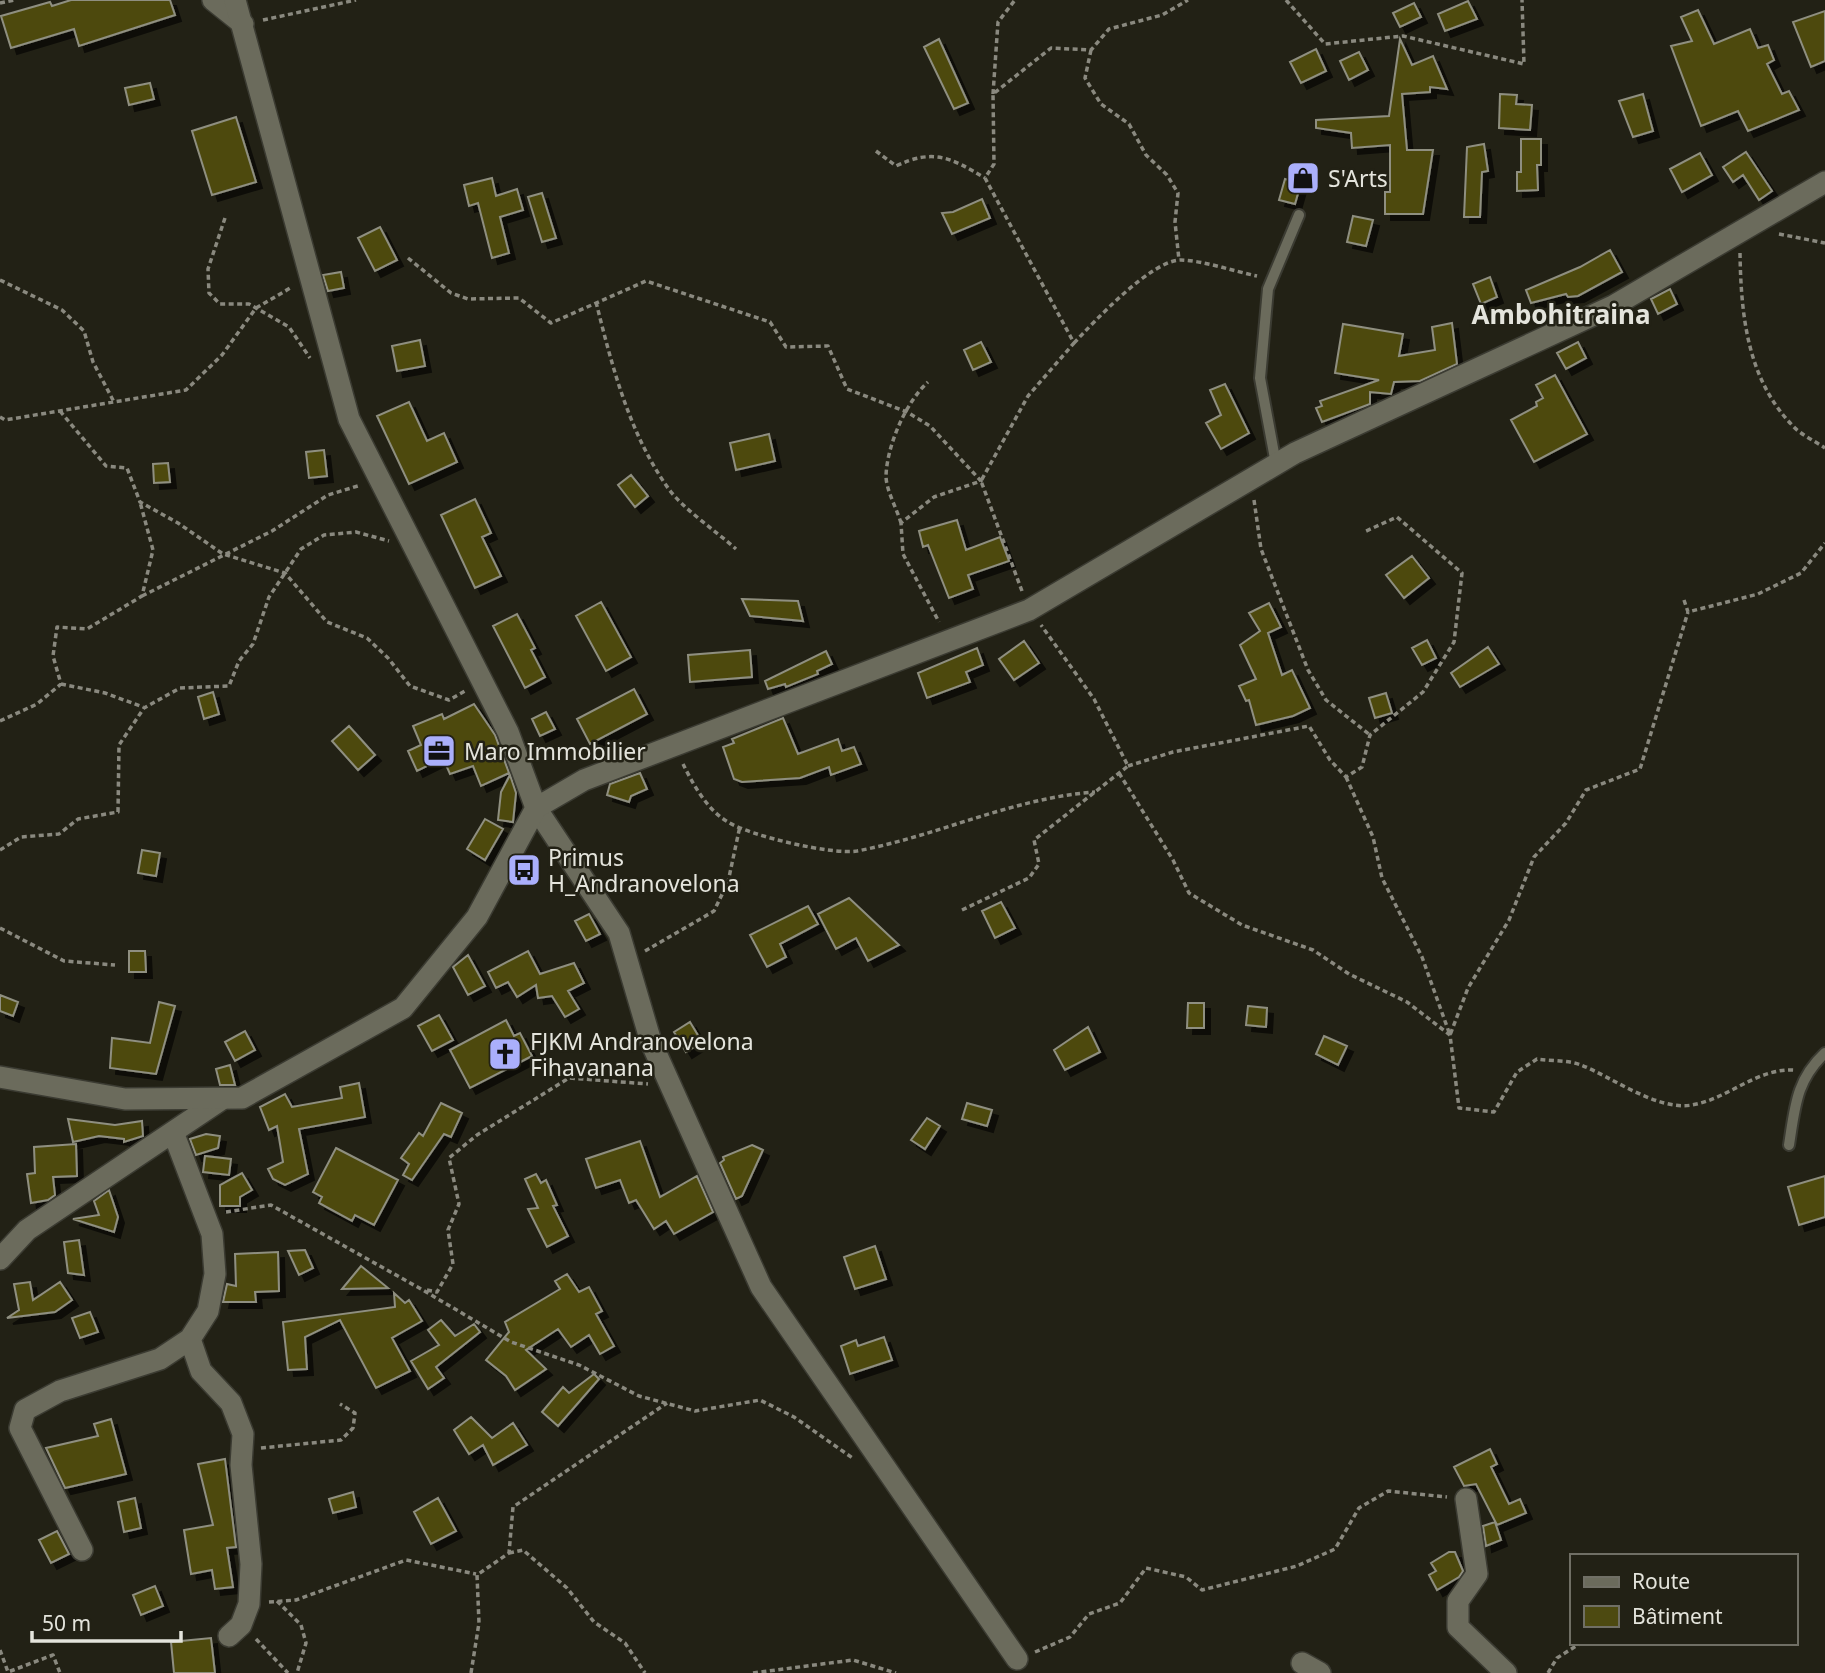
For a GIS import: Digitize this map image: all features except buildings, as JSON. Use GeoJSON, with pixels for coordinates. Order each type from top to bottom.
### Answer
{"type":"FeatureCollection","features":[{"type":"Feature","properties":{"kind":"street"},"geometry":{"type":"LineString","coordinates":[[213,0],[243,24]]}},
{"type":"Feature","properties":{"kind":"street"},"geometry":{"type":"LineString","coordinates":[[235,0],[349,419],[508,732],[536,808],[619,933],[652,1042],[761,1287],[1017,1659]]}},
{"type":"Feature","properties":{"kind":"street"},"geometry":{"type":"LineString","coordinates":[[0,1077],[125,1100],[242,1098],[403,1008],[477,917],[536,808],[584,780],[1029,610],[1276,464],[1614,306],[1743,230],[1821,191]]}},
{"type":"Feature","properties":{"kind":"street"},"geometry":{"type":"LineString","coordinates":[[0,1258],[27,1230],[222,1099]]}},
{"type":"Feature","properties":{"kind":"street"},"geometry":{"type":"LineString","coordinates":[[82,1550],[20,1428],[25,1410],[61,1391],[160,1359],[190,1339],[208,1311],[215,1274],[212,1234],[173,1132]]}},
{"type":"Feature","properties":{"kind":"street"},"geometry":{"type":"LineString","coordinates":[[190,1339],[201,1371],[231,1403],[243,1434],[251,1564],[249,1604],[235,1630]]}},
{"type":"Feature","properties":{"kind":"street"},"geometry":{"type":"LineString","coordinates":[[1466,1499],[1477,1574],[1458,1601],[1458,1627],[1506,1673]]}},
{"type":"Feature","properties":{"kind":"lane"},"geometry":{"type":"LineString","coordinates":[[1276,464],[1261,378],[1268,289],[1299,215]]}},
{"type":"Feature","properties":{"kind":"lane"},"geometry":{"type":"LineString","coordinates":[[1789,1144],[1806,1071],[1825,1053]]}},
{"type":"Feature","properties":{"kind":"path"},"geometry":{"type":"LineString","coordinates":[[0,3],[15,0]]}},
{"type":"Feature","properties":{"kind":"path"},"geometry":{"type":"LineString","coordinates":[[243,24],[356,0]]}},
{"type":"Feature","properties":{"kind":"path"},"geometry":{"type":"LineString","coordinates":[[985,178],[994,164],[993,94],[998,22],[1015,0]]}},
{"type":"Feature","properties":{"kind":"path"},"geometry":{"type":"LineString","coordinates":[[1179,260],[1174,222],[1178,193],[1167,175],[1146,155],[1129,124],[1101,104],[1085,78],[1091,50],[1109,29],[1162,15],[1188,0]]}},
{"type":"Feature","properties":{"kind":"path"},"geometry":{"type":"LineString","coordinates":[[1286,0],[1325,44],[1403,36],[1524,64],[1522,0]]}},
{"type":"Feature","properties":{"kind":"path"},"geometry":{"type":"LineString","coordinates":[[993,94],[1051,48],[1091,50]]}},
{"type":"Feature","properties":{"kind":"path"},"geometry":{"type":"LineString","coordinates":[[876,150],[896,166],[917,156],[950,158],[985,178],[1074,343]]}},
{"type":"Feature","properties":{"kind":"path"},"geometry":{"type":"LineString","coordinates":[[225,218],[208,269],[208,293],[220,304],[249,304],[289,327],[312,361]]}},
{"type":"Feature","properties":{"kind":"path"},"geometry":{"type":"LineString","coordinates":[[1825,243],[1743,230],[1741,313],[1758,377],[1794,427],[1825,448]]}},
{"type":"Feature","properties":{"kind":"path"},"geometry":{"type":"LineString","coordinates":[[408,258],[451,293],[468,299],[519,298],[551,323],[646,281],[770,322],[786,346],[828,346],[848,389],[907,412],[930,426],[981,481],[1029,610],[1094,699],[1128,766]]}},
{"type":"Feature","properties":{"kind":"path"},"geometry":{"type":"LineString","coordinates":[[901,523],[934,497],[981,481],[1028,396],[1104,311],[1141,279],[1179,260],[1272,279]]}},
{"type":"Feature","properties":{"kind":"path"},"geometry":{"type":"LineString","coordinates":[[0,417],[5,420],[186,390],[222,355],[256,308],[280,296],[310,272]]}},
{"type":"Feature","properties":{"kind":"path"},"geometry":{"type":"LineString","coordinates":[[0,280],[62,310],[84,331],[93,362],[114,402]]}},
{"type":"Feature","properties":{"kind":"path"},"geometry":{"type":"LineString","coordinates":[[596,302],[611,364],[637,433],[669,489],[736,549]]}},
{"type":"Feature","properties":{"kind":"path"},"geometry":{"type":"LineString","coordinates":[[928,382],[915,394],[894,441],[886,477],[901,523],[903,554],[948,641]]}},
{"type":"Feature","properties":{"kind":"path"},"geometry":{"type":"LineString","coordinates":[[60,411],[106,466],[127,468],[140,502],[153,550],[142,596]]}},
{"type":"Feature","properties":{"kind":"path"},"geometry":{"type":"LineString","coordinates":[[1251,478],[1261,549],[1308,670],[1326,700],[1370,735]]}},
{"type":"Feature","properties":{"kind":"path"},"geometry":{"type":"LineString","coordinates":[[61,684],[53,656],[57,627],[87,629],[142,596],[272,531],[328,495],[380,479]]}},
{"type":"Feature","properties":{"kind":"path"},"geometry":{"type":"LineString","coordinates":[[140,502],[178,523],[223,554],[285,573],[327,622],[367,638],[388,658],[410,686],[449,700],[482,681]]}},
{"type":"Feature","properties":{"kind":"path"},"geometry":{"type":"LineString","coordinates":[[1346,777],[1362,767],[1370,735],[1423,692],[1454,642],[1462,573],[1397,517],[1364,532]]}},
{"type":"Feature","properties":{"kind":"path"},"geometry":{"type":"LineString","coordinates":[[0,850],[21,837],[59,834],[78,819],[118,812],[119,745],[144,708],[180,688],[229,686],[239,661],[253,644],[269,597],[302,550],[324,535],[356,531],[415,548]]}},
{"type":"Feature","properties":{"kind":"path"},"geometry":{"type":"LineString","coordinates":[[1688,612],[1758,594],[1801,573],[1825,543]]}},
{"type":"Feature","properties":{"kind":"path"},"geometry":{"type":"LineString","coordinates":[[1450,1035],[1468,988],[1508,920],[1534,857],[1566,823],[1586,790],[1640,769],[1688,612],[1684,600]]}},
{"type":"Feature","properties":{"kind":"path"},"geometry":{"type":"LineString","coordinates":[[61,684],[105,693],[144,708]]}},
{"type":"Feature","properties":{"kind":"path"},"geometry":{"type":"LineString","coordinates":[[0,722],[37,704],[61,684]]}},
{"type":"Feature","properties":{"kind":"path"},"geometry":{"type":"LineString","coordinates":[[962,911],[1029,878],[1039,864],[1034,840],[1128,766],[1173,752],[1309,726],[1330,760],[1346,777],[1373,837],[1382,878],[1422,957],[1450,1035],[1459,1108],[1494,1112],[1517,1072],[1537,1059],[1579,1065],[1666,1103],[1692,1105],[1778,1069],[1806,1071]]}},
{"type":"Feature","properties":{"kind":"path"},"geometry":{"type":"LineString","coordinates":[[673,746],[697,790],[727,822],[810,849],[855,851],[1055,795],[1096,792]]}},
{"type":"Feature","properties":{"kind":"path"},"geometry":{"type":"LineString","coordinates":[[1119,773],[1173,860],[1188,893],[1242,925],[1313,950],[1349,974],[1407,1002],[1450,1035]]}},
{"type":"Feature","properties":{"kind":"path"},"geometry":{"type":"LineString","coordinates":[[627,962],[714,911],[728,882],[740,826]]}},
{"type":"Feature","properties":{"kind":"path"},"geometry":{"type":"LineString","coordinates":[[0,928],[64,961],[116,965]]}},
{"type":"Feature","properties":{"kind":"path"},"geometry":{"type":"LineString","coordinates":[[422,1289],[437,1292],[453,1264],[448,1230],[459,1204],[449,1158],[477,1135],[569,1078],[621,1084],[671,1084]]}},
{"type":"Feature","properties":{"kind":"path"},"geometry":{"type":"LineString","coordinates":[[205,1215],[271,1205],[422,1289],[510,1342],[579,1365],[639,1396],[695,1411],[760,1401],[794,1417],[857,1461]]}},
{"type":"Feature","properties":{"kind":"path"},"geometry":{"type":"LineString","coordinates":[[509,1553],[513,1507],[667,1403]]}},
{"type":"Feature","properties":{"kind":"path"},"geometry":{"type":"LineString","coordinates":[[242,1451],[341,1440],[353,1428],[355,1413],[340,1404]]}},
{"type":"Feature","properties":{"kind":"path"},"geometry":{"type":"LineString","coordinates":[[1017,1659],[1070,1637],[1089,1614],[1120,1603],[1146,1568],[1186,1577],[1202,1590],[1297,1566],[1335,1549],[1359,1508],[1388,1491],[1466,1499]]}},
{"type":"Feature","properties":{"kind":"path"},"geometry":{"type":"LineString","coordinates":[[249,1604],[296,1600],[407,1560],[477,1574],[509,1553],[523,1550],[567,1588],[594,1622],[625,1643],[645,1673]]}},
{"type":"Feature","properties":{"kind":"path"},"geometry":{"type":"LineString","coordinates":[[471,1673],[479,1623],[477,1574]]}},
{"type":"Feature","properties":{"kind":"path"},"geometry":{"type":"LineString","coordinates":[[277,1601],[301,1625],[306,1643],[297,1673]]}},
{"type":"Feature","properties":{"kind":"path"},"geometry":{"type":"LineString","coordinates":[[235,1630],[288,1673]]}},
{"type":"Feature","properties":{"kind":"path"},"geometry":{"type":"LineString","coordinates":[[1548,1673],[1557,1658],[1578,1645]]}},
{"type":"Feature","properties":{"kind":"path"},"geometry":{"type":"LineString","coordinates":[[0,1650],[8,1672],[53,1655],[60,1673]]}},
{"type":"Feature","properties":{"kind":"path"},"geometry":{"type":"LineString","coordinates":[[753,1673],[853,1660],[897,1673]]}},
{"type":"Feature","properties":{"kind":"place","name":"S'Arts"},"geometry":{"type":"Point","coordinates":[1303,178]}},
{"type":"Feature","properties":{"kind":"place","name":"Maro Immobilier"},"geometry":{"type":"Point","coordinates":[439,751]}},
{"type":"Feature","properties":{"kind":"place","name":"Primus H_Andranovelona"},"geometry":{"type":"Point","coordinates":[524,870]}},
{"type":"Feature","properties":{"kind":"place","name":"FJKM Andranovelona Fihavanana"},"geometry":{"type":"Point","coordinates":[505,1054]}},
{"type":"Feature","properties":{"kind":"district","name":"Ambohitraina"},"geometry":{"type":"Point","coordinates":[1561,314]}}]}
